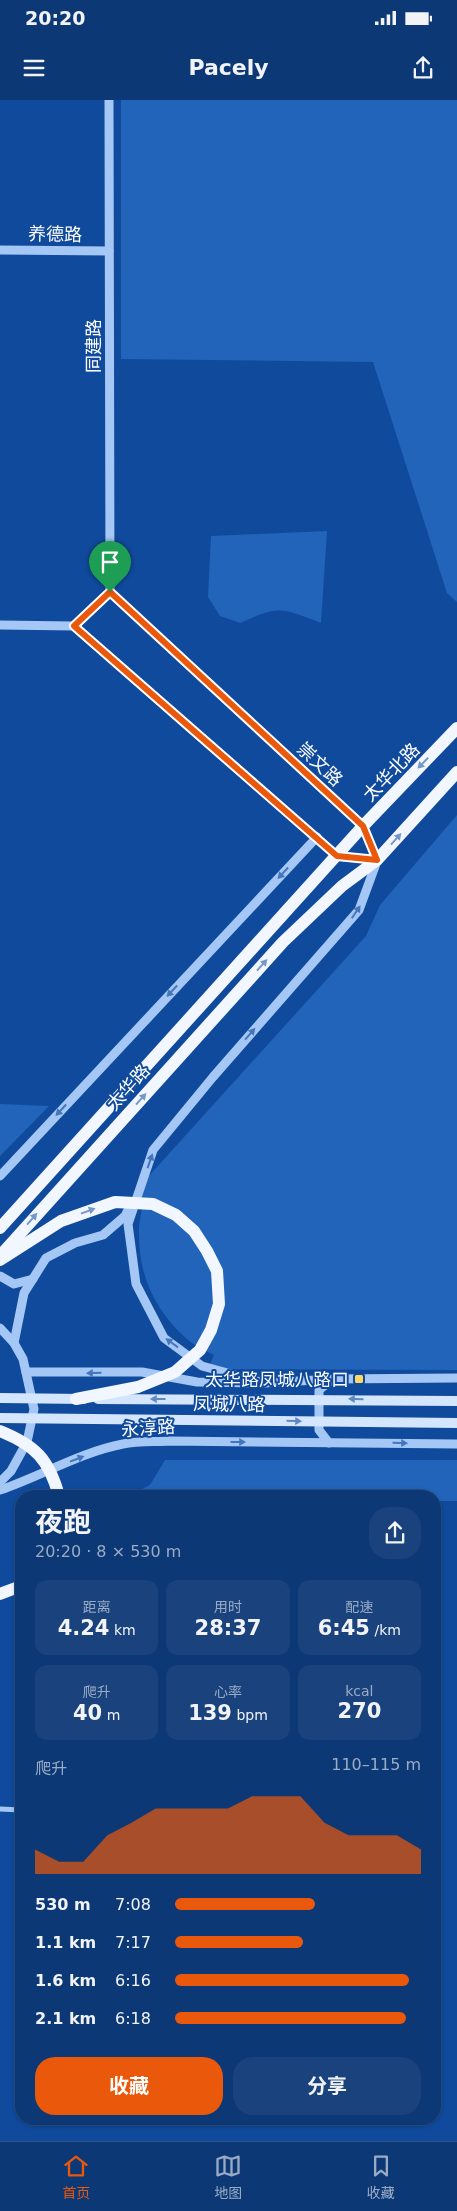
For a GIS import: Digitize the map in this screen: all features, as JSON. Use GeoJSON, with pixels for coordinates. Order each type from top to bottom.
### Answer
{"type":"FeatureCollection","features":[{"type":"Feature","properties":{"kind":"main road","name":"太华北路"},"geometry":{"type":"LineString","coordinates":[[270,930],[363,826],[457,728]]}},
{"type":"Feature","properties":{"kind":"main road"},"geometry":{"type":"LineString","coordinates":[[377,860],[457,772]]}},
{"type":"Feature","properties":{"kind":"main road","name":"太华路"},"geometry":{"type":"LineString","coordinates":[[0,1256],[283,942],[342,886],[377,860]]}},
{"type":"Feature","properties":{"kind":"main road","name":"太华路"},"geometry":{"type":"LineString","coordinates":[[0,1228],[270,930]]}},
{"type":"Feature","properties":{"kind":"main road"},"geometry":{"type":"LineString","coordinates":[[0,1260],[61,1221],[115,1202],[153,1204],[176,1215],[194,1231],[207,1251],[217,1271],[219,1304],[211,1330],[200,1350],[175,1372],[138,1387],[76,1399]]}},
{"type":"Feature","properties":{"kind":"main road","name":"凤城八路"},"geometry":{"type":"LineString","coordinates":[[0,1398],[457,1401]]}},
{"type":"Feature","properties":{"kind":"main road","name":"凤城八路"},"geometry":{"type":"LineString","coordinates":[[0,1418],[457,1423]]}},
{"type":"Feature","properties":{"kind":"main road"},"geometry":{"type":"LineString","coordinates":[[0,1430],[17,1438],[38,1452],[50,1469],[57,1490]]}},
{"type":"Feature","properties":{"kind":"main road"},"geometry":{"type":"LineString","coordinates":[[0,1594],[15,1588]]}},
{"type":"Feature","properties":{"kind":"street","name":"同建路"},"geometry":{"type":"LineString","coordinates":[[109,100],[110,592]]}},
{"type":"Feature","properties":{"kind":"street","name":"养德路"},"geometry":{"type":"LineString","coordinates":[[0,250],[109,251]]}},
{"type":"Feature","properties":{"kind":"street"},"geometry":{"type":"LineString","coordinates":[[74,626],[110,592]]}},
{"type":"Feature","properties":{"kind":"street","name":"崇文路"},"geometry":{"type":"LineString","coordinates":[[110,592],[363,826],[377,860]]}},
{"type":"Feature","properties":{"kind":"street"},"geometry":{"type":"LineString","coordinates":[[0,625],[74,626],[337,856],[377,860],[359,910],[213,1077],[153,1150],[128,1224],[136,1284],[164,1338],[202,1366],[264,1383]]}},
{"type":"Feature","properties":{"kind":"street"},"geometry":{"type":"LineString","coordinates":[[0,1176],[317,837]]}},
{"type":"Feature","properties":{"kind":"street"},"geometry":{"type":"LineString","coordinates":[[14,1343],[24,1293],[46,1258],[75,1243],[103,1235],[125,1216],[142,1184]]}},
{"type":"Feature","properties":{"kind":"street"},"geometry":{"type":"LineString","coordinates":[[0,1276],[14,1284],[33,1279]]}},
{"type":"Feature","properties":{"kind":"street"},"geometry":{"type":"LineString","coordinates":[[0,1328],[14,1343],[23,1359],[34,1409],[27,1442],[11,1471],[0,1482]]}},
{"type":"Feature","properties":{"kind":"street"},"geometry":{"type":"LineString","coordinates":[[26,1372],[142,1372],[197,1382],[264,1383],[333,1379],[457,1378]]}},
{"type":"Feature","properties":{"kind":"street"},"geometry":{"type":"LineString","coordinates":[[329,1443],[319,1430],[319,1390],[333,1379]]}},
{"type":"Feature","properties":{"kind":"street","name":"永淳路"},"geometry":{"type":"LineString","coordinates":[[0,1490],[34,1479],[77,1458],[124,1444],[170,1441],[457,1444]]}},
{"type":"Feature","properties":{"kind":"street"},"geometry":{"type":"LineString","coordinates":[[0,1809],[15,1810]]}},
{"type":"Feature","properties":{"kind":"shaded area"},"geometry":{"type":"Polygon","coordinates":[[[121,100],[457,100],[457,602],[447,593],[373,362],[121,359],[121,100]]]}},
{"type":"Feature","properties":{"kind":"shaded area"},"geometry":{"type":"Polygon","coordinates":[[[327,531],[321,623],[297,614],[280,611],[264,613],[240,623],[220,616],[208,597],[211,536],[327,531]]]}},
{"type":"Feature","properties":{"kind":"shaded area"},"geometry":{"type":"Polygon","coordinates":[[[457,815],[457,1370],[208,1369],[214,1355],[197,1346],[176,1329],[158,1305],[146,1279],[142,1265],[139,1231],[143,1201],[141,1200],[147,1178],[366,936],[380,905],[457,815]]]}},
{"type":"Feature","properties":{"kind":"shaded area"},"geometry":{"type":"Polygon","coordinates":[[[0,1104],[49,1106],[0,1156],[0,1104]]]}},
{"type":"Feature","properties":{"kind":"shaded area"},"geometry":{"type":"Polygon","coordinates":[[[165,1460],[457,1460],[457,1501],[441,1501],[441,1490],[140,1490],[150,1485],[165,1460]]]}},
{"type":"Feature","properties":{"kind":"place","name":"太华路凤城八路口"},"geometry":{"type":"Point","coordinates":[359,1379]}},
{"type":"Feature","properties":{"kind":"route"},"geometry":{"type":"LineString","coordinates":[[110,592],[363,826],[377,860],[337,856],[74,626],[110,592]]}}]}
